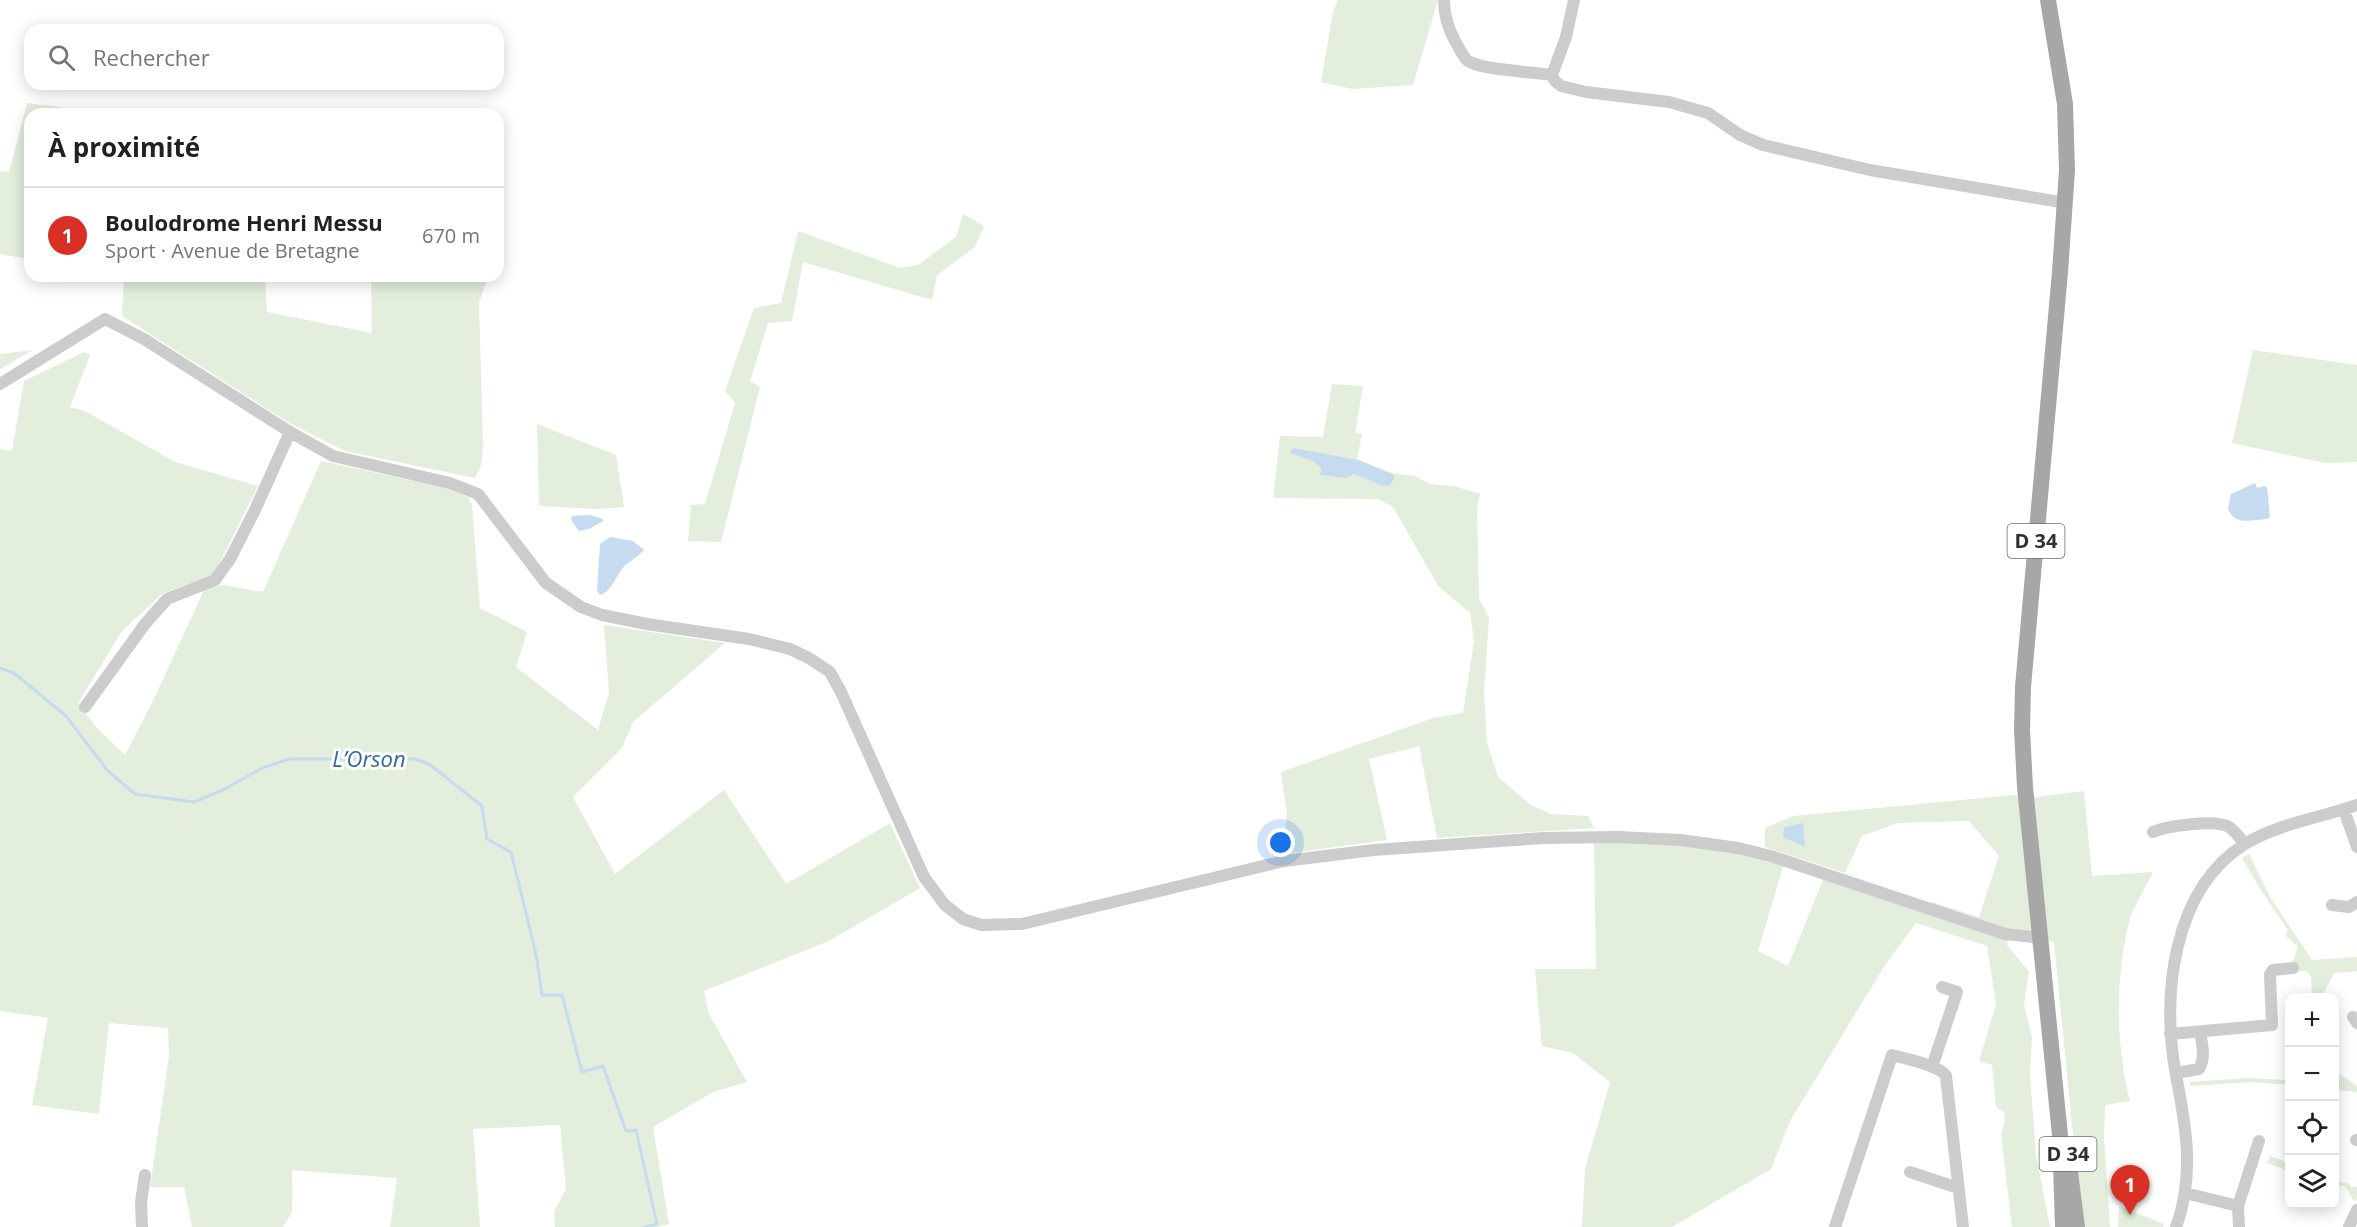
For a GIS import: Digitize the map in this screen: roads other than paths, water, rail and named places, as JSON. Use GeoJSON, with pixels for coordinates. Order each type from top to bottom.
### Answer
{"type":"FeatureCollection","features":[{"type":"Feature","properties":{"kind":"main road","name":"D 34"},"geometry":{"type":"LineString","coordinates":[[2048,0],[2065,104],[2066,203],[2022,701],[2024,768],[2060,1135],[2064,1227]]}},
{"type":"Feature","properties":{"kind":"main road","name":"D 34"},"geometry":{"type":"LineString","coordinates":[[2055,1083],[2061,1094],[2077,1227]]}},
{"type":"Feature","properties":{"kind":"street"},"geometry":{"type":"LineString","coordinates":[[1444,0],[1444,12],[1450,32],[1468,61],[1480,66],[1552,75]]}},
{"type":"Feature","properties":{"kind":"street"},"geometry":{"type":"LineString","coordinates":[[1574,0],[1566,37],[1552,75],[1561,86],[1586,92],[1670,102],[1708,113],[1740,135],[1763,145],[1870,170],[2066,203]]}},
{"type":"Feature","properties":{"kind":"street"},"geometry":{"type":"LineString","coordinates":[[0,384],[105,319],[144,339],[333,456],[358,464],[450,483],[478,494],[546,583],[581,608],[602,615],[647,624],[749,639],[790,649],[809,658],[830,672],[841,692],[924,877],[945,905],[963,919],[981,925],[1022,924],[1284,861],[1428,845],[1543,838],[1618,837],[1681,840],[1738,848],[1771,856],[2005,934],[2040,939]]}},
{"type":"Feature","properties":{"kind":"street"},"geometry":{"type":"LineString","coordinates":[[85,707],[145,624],[167,599],[215,580],[230,559],[291,432]]}},
{"type":"Feature","properties":{"kind":"street"},"geometry":{"type":"LineString","coordinates":[[2176,1227],[2185,1193],[2188,1143],[2170,1034],[2170,986],[2186,922],[2196,898],[2223,861],[2245,844],[2294,822],[2357,805]]}},
{"type":"Feature","properties":{"kind":"street"},"geometry":{"type":"LineString","coordinates":[[2344,810],[2357,847]]}},
{"type":"Feature","properties":{"kind":"street"},"geometry":{"type":"LineString","coordinates":[[2153,832],[2168,827],[2218,823],[2229,827],[2245,844]]}},
{"type":"Feature","properties":{"kind":"street"},"geometry":{"type":"LineString","coordinates":[[2332,905],[2349,907],[2357,902]]}},
{"type":"Feature","properties":{"kind":"street"},"geometry":{"type":"LineString","coordinates":[[2170,1034],[2272,1025],[2271,974],[2273,970],[2293,968]]}},
{"type":"Feature","properties":{"kind":"street"},"geometry":{"type":"LineString","coordinates":[[1932,1067],[1958,992],[1942,987]]}},
{"type":"Feature","properties":{"kind":"street"},"geometry":{"type":"LineString","coordinates":[[2176,1073],[2199,1070],[2202,1066],[2200,1032]]}},
{"type":"Feature","properties":{"kind":"street"},"geometry":{"type":"LineString","coordinates":[[1835,1227],[1892,1055],[1943,1071],[1946,1076],[1964,1227]]}},
{"type":"Feature","properties":{"kind":"street"},"geometry":{"type":"LineString","coordinates":[[2239,1227],[2238,1206],[2259,1141]]}},
{"type":"Feature","properties":{"kind":"street"},"geometry":{"type":"LineString","coordinates":[[1910,1172],[1958,1188]]}},
{"type":"Feature","properties":{"kind":"street"},"geometry":{"type":"LineString","coordinates":[[142,1227],[141,1202],[145,1175]]}},
{"type":"Feature","properties":{"kind":"street"},"geometry":{"type":"LineString","coordinates":[[2185,1193],[2238,1206]]}},
{"type":"Feature","properties":{"kind":"street"},"geometry":{"type":"LineString","coordinates":[[2349,1227],[2357,1210]]}},
{"type":"Feature","properties":{"kind":"water"},"geometry":{"type":"Polygon","coordinates":[[[1292,448],[1358,460],[1394,475],[1394,479],[1389,486],[1383,486],[1354,474],[1346,478],[1321,475],[1322,469],[1313,461],[1290,453],[1292,448]]]}},
{"type":"Feature","properties":{"kind":"water"},"geometry":{"type":"Polygon","coordinates":[[[2255,483],[2257,488],[2267,487],[2270,517],[2249,521],[2239,520],[2230,514],[2228,508],[2231,494],[2255,483]]]}},
{"type":"Feature","properties":{"kind":"water"},"geometry":{"type":"Polygon","coordinates":[[[589,515],[603,519],[603,521],[589,529],[579,531],[571,520],[572,516],[589,515]]]}},
{"type":"Feature","properties":{"kind":"water"},"geometry":{"type":"Polygon","coordinates":[[[610,537],[633,541],[644,550],[624,567],[610,588],[600,595],[597,590],[600,544],[610,537]]]}},
{"type":"Feature","properties":{"kind":"water"},"geometry":{"type":"Polygon","coordinates":[[[1803,823],[1805,847],[1783,837],[1784,827],[1803,823]]]}},
{"type":"Feature","properties":{"kind":"waterway","name":"L’Orson"},"geometry":{"type":"LineString","coordinates":[[0,668],[14,673],[66,716],[108,771],[135,794],[194,802],[223,790],[262,768],[289,759],[415,759],[429,764],[482,806],[487,839],[511,852],[536,954],[542,995],[562,995],[582,1072],[603,1066],[626,1131],[636,1130],[657,1224],[644,1227]]}},
{"type":"Feature","properties":{"kind":"place","name":"Boulodrome Henri Messu"},"geometry":{"type":"Point","coordinates":[2130,1215]}}]}
